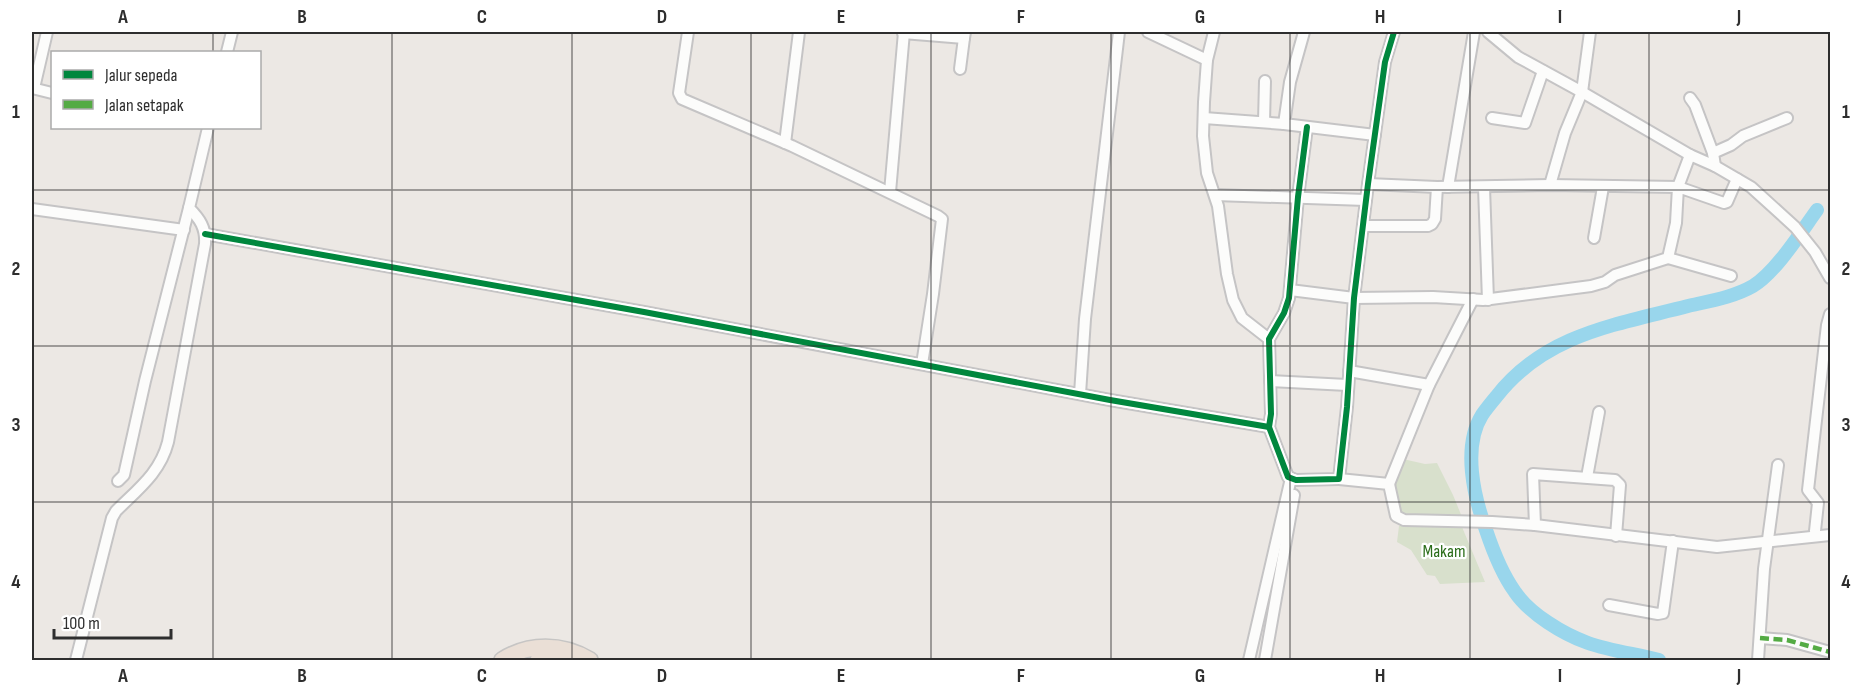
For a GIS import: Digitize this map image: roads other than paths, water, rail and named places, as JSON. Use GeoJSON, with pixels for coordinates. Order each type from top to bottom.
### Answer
{"type":"FeatureCollection","features":[{"type":"Feature","properties":{"kind":"highway"},"geometry":{"type":"LineString","coordinates":[[502,660],[519,651],[550,647],[590,660]]}},
{"type":"Feature","properties":{"kind":"highway"},"geometry":{"type":"LineString","coordinates":[[538,660],[561,660]]}},
{"type":"Feature","properties":{"kind":"street"},"geometry":{"type":"LineString","coordinates":[[47,32],[33,88],[51,93]]}},
{"type":"Feature","properties":{"kind":"street"},"geometry":{"type":"LineString","coordinates":[[227,51],[232,32]]}},
{"type":"Feature","properties":{"kind":"street"},"geometry":{"type":"LineString","coordinates":[[688,32],[680,97],[786,143],[938,216],[942,222],[922,364]]}},
{"type":"Feature","properties":{"kind":"street"},"geometry":{"type":"LineString","coordinates":[[786,143],[799,32]]}},
{"type":"Feature","properties":{"kind":"street"},"geometry":{"type":"LineString","coordinates":[[890,192],[904,32],[965,35],[960,69]]}},
{"type":"Feature","properties":{"kind":"street"},"geometry":{"type":"LineString","coordinates":[[1080,394],[1085,319],[1119,32]]}},
{"type":"Feature","properties":{"kind":"street"},"geometry":{"type":"LineString","coordinates":[[1148,32],[1208,60]]}},
{"type":"Feature","properties":{"kind":"street"},"geometry":{"type":"LineString","coordinates":[[1214,32],[1208,60],[1204,118],[1203,136],[1206,161],[1215,195],[1233,300],[1242,318],[1269,339]]}},
{"type":"Feature","properties":{"kind":"street"},"geometry":{"type":"LineString","coordinates":[[1284,124],[1290,82],[1304,32]]}},
{"type":"Feature","properties":{"kind":"street"},"geometry":{"type":"LineString","coordinates":[[1339,479],[1347,407],[1354,298],[1385,62],[1393,32]]}},
{"type":"Feature","properties":{"kind":"street"},"geometry":{"type":"LineString","coordinates":[[1363,226],[1428,226],[1435,219],[1474,32]]}},
{"type":"Feature","properties":{"kind":"street"},"geometry":{"type":"LineString","coordinates":[[1488,32],[1510,52],[1690,155],[1715,166],[1767,200],[1807,241],[1830,278]]}},
{"type":"Feature","properties":{"kind":"street"},"geometry":{"type":"LineString","coordinates":[[1550,185],[1565,133],[1582,92],[1590,32]]}},
{"type":"Feature","properties":{"kind":"street"},"geometry":{"type":"LineString","coordinates":[[1492,118],[1525,123],[1543,71]]}},
{"type":"Feature","properties":{"kind":"street"},"geometry":{"type":"LineString","coordinates":[[1264,122],[1265,81]]}},
{"type":"Feature","properties":{"kind":"street"},"geometry":{"type":"LineString","coordinates":[[1690,98],[1695,105],[1713,153],[1715,166]]}},
{"type":"Feature","properties":{"kind":"street"},"geometry":{"type":"LineString","coordinates":[[1204,118],[1264,122],[1375,135]]}},
{"type":"Feature","properties":{"kind":"street"},"geometry":{"type":"LineString","coordinates":[[1713,153],[1787,118]]}},
{"type":"Feature","properties":{"kind":"street"},"geometry":{"type":"LineString","coordinates":[[1307,128],[1290,290],[1287,306],[1269,339],[1271,414],[1269,427],[1286,474],[1293,479],[1339,479],[1389,484]]}},
{"type":"Feature","properties":{"kind":"street"},"geometry":{"type":"LineString","coordinates":[[118,481],[124,476],[208,129]]}},
{"type":"Feature","properties":{"kind":"street"},"geometry":{"type":"LineString","coordinates":[[1668,258],[1676,223],[1678,188],[1690,155]]}},
{"type":"Feature","properties":{"kind":"street"},"geometry":{"type":"LineString","coordinates":[[1368,184],[1443,187],[1550,185],[1678,188],[1724,203],[1727,202],[1737,179]]}},
{"type":"Feature","properties":{"kind":"street"},"geometry":{"type":"LineString","coordinates":[[1484,187],[1488,300]]}},
{"type":"Feature","properties":{"kind":"street"},"geometry":{"type":"LineString","coordinates":[[1594,238],[1603,187]]}},
{"type":"Feature","properties":{"kind":"street"},"geometry":{"type":"LineString","coordinates":[[1215,195],[1366,200]]}},
{"type":"Feature","properties":{"kind":"street"},"geometry":{"type":"LineString","coordinates":[[32,208],[184,230]]}},
{"type":"Feature","properties":{"kind":"street"},"geometry":{"type":"LineString","coordinates":[[76,660],[112,518],[116,511],[156,471],[168,442],[206,234],[201,222],[189,208]]}},
{"type":"Feature","properties":{"kind":"street"},"geometry":{"type":"LineString","coordinates":[[206,234],[1269,427]]}},
{"type":"Feature","properties":{"kind":"street"},"geometry":{"type":"LineString","coordinates":[[1290,290],[1354,298],[1444,297],[1488,300],[1591,286],[1605,282],[1615,275],[1668,258],[1731,276]]}},
{"type":"Feature","properties":{"kind":"street"},"geometry":{"type":"LineString","coordinates":[[1473,299],[1429,385],[1389,484],[1396,516],[1400,519],[1535,525],[1717,547],[1830,535]]}},
{"type":"Feature","properties":{"kind":"street"},"geometry":{"type":"LineString","coordinates":[[1815,531],[1818,503],[1808,490],[1830,314]]}},
{"type":"Feature","properties":{"kind":"street"},"geometry":{"type":"LineString","coordinates":[[1349,371],[1429,385]]}},
{"type":"Feature","properties":{"kind":"street"},"geometry":{"type":"LineString","coordinates":[[1270,381],[1347,384]]}},
{"type":"Feature","properties":{"kind":"street"},"geometry":{"type":"LineString","coordinates":[[1587,477],[1599,412]]}},
{"type":"Feature","properties":{"kind":"street"},"geometry":{"type":"LineString","coordinates":[[1758,660],[1767,543],[1778,465]]}},
{"type":"Feature","properties":{"kind":"street"},"geometry":{"type":"LineString","coordinates":[[1535,525],[1533,474],[1615,480],[1619,482],[1616,536]]}},
{"type":"Feature","properties":{"kind":"street"},"geometry":{"type":"LineString","coordinates":[[1249,660],[1259,611],[1293,479]]}},
{"type":"Feature","properties":{"kind":"street"},"geometry":{"type":"LineString","coordinates":[[1265,660],[1293,479]]}},
{"type":"Feature","properties":{"kind":"street"},"geometry":{"type":"LineString","coordinates":[[1609,604],[1649,613],[1663,613],[1673,541]]}},
{"type":"Feature","properties":{"kind":"street"},"geometry":{"type":"LineString","coordinates":[[1760,638],[1787,640],[1830,652]]}},
{"type":"Feature","properties":{"kind":"waterway"},"geometry":{"type":"LineString","coordinates":[[1659,660],[1578,639],[1558,629],[1521,600],[1506,578],[1495,554],[1474,488],[1471,457],[1476,428],[1487,408],[1515,376],[1536,359],[1559,346],[1608,327],[1722,298],[1753,286],[1779,262],[1817,210]]}},
{"type":"Feature","properties":{"kind":"park label","name":"Makam"},"geometry":{"type":"Point","coordinates":[1444,551]}}]}
